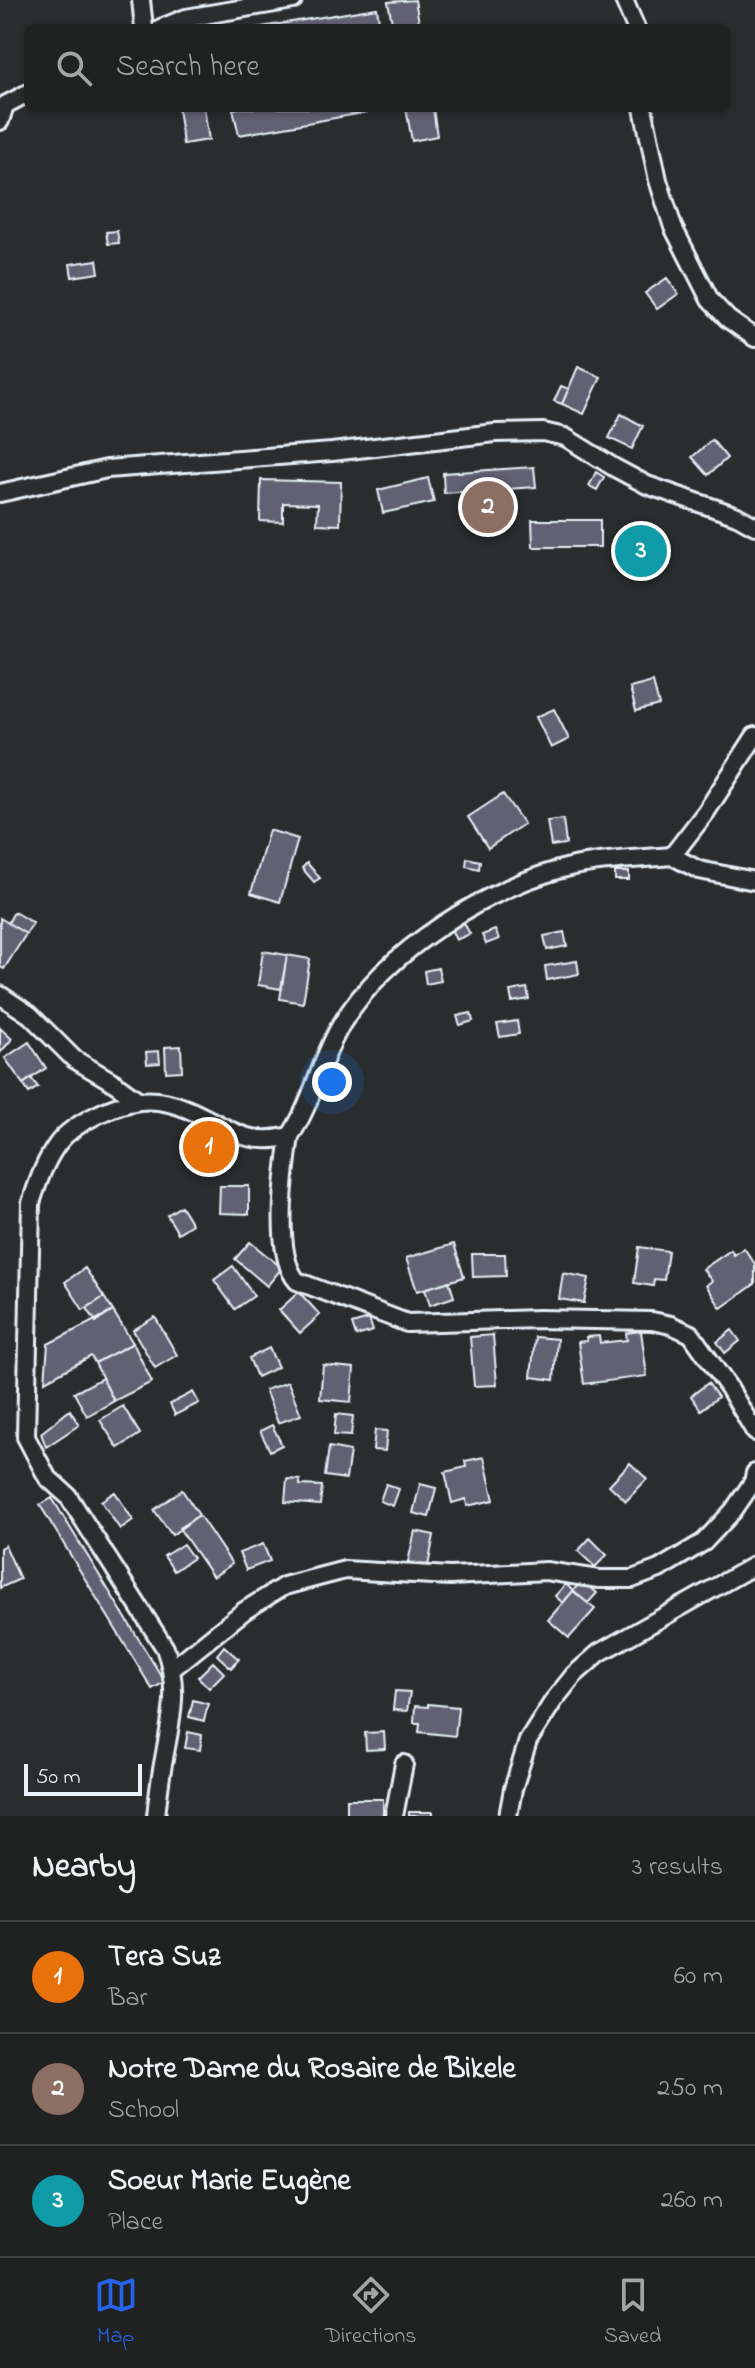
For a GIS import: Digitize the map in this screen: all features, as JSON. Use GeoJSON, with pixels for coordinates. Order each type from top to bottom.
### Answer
{"type":"FeatureCollection","features":[{"type":"Feature","properties":{"kind":"street"},"geometry":{"type":"LineString","coordinates":[[141,0],[144,24]]}},
{"type":"Feature","properties":{"kind":"street"},"geometry":{"type":"LineString","coordinates":[[171,24],[186,18],[293,0]]}},
{"type":"Feature","properties":{"kind":"street"},"geometry":{"type":"LineString","coordinates":[[624,0],[634,24]]}},
{"type":"Feature","properties":{"kind":"street"},"geometry":{"type":"LineString","coordinates":[[2,109],[24,95]]}},
{"type":"Feature","properties":{"kind":"street"},"geometry":{"type":"LineString","coordinates":[[644,112],[658,180],[673,227],[710,300],[728,319],[755,338]]}},
{"type":"Feature","properties":{"kind":"street"},"geometry":{"type":"LineString","coordinates":[[0,493],[107,469],[332,452],[495,433],[543,432],[565,437],[647,485],[737,516],[755,526]]}},
{"type":"Feature","properties":{"kind":"street"},"geometry":{"type":"LineString","coordinates":[[672,856],[706,812],[755,736]]}},
{"type":"Feature","properties":{"kind":"street"},"geometry":{"type":"LineString","coordinates":[[755,881],[699,870],[672,856],[597,862],[552,872],[506,891],[424,936],[399,956],[342,1025],[300,1121],[290,1136],[282,1205],[289,1272],[297,1281],[407,1323],[539,1319],[652,1321],[671,1325],[691,1334],[755,1432]]}},
{"type":"Feature","properties":{"kind":"street"},"geometry":{"type":"LineString","coordinates":[[0,995],[30,1015],[74,1059],[139,1101]]}},
{"type":"Feature","properties":{"kind":"street"},"geometry":{"type":"LineString","coordinates":[[156,1816],[175,1689],[173,1668],[165,1648],[68,1496],[47,1477],[26,1437],[31,1203],[42,1170],[59,1141],[76,1127],[107,1110],[139,1101],[166,1102],[188,1109],[245,1138],[264,1141],[290,1136]]}},
{"type":"Feature","properties":{"kind":"street"},"geometry":{"type":"LineString","coordinates":[[173,1668],[244,1611],[284,1586],[345,1570],[450,1576],[546,1571],[599,1579],[632,1579],[659,1569],[704,1542],[733,1511],[753,1482],[755,1473]]}},
{"type":"Feature","properties":{"kind":"street"},"geometry":{"type":"LineString","coordinates":[[508,1816],[528,1741],[574,1675],[599,1653],[755,1565]]}},
{"type":"Feature","properties":{"kind":"street"},"geometry":{"type":"LineString","coordinates":[[394,1816],[404,1764]]}},
{"type":"Feature","properties":{"kind":"building"},"geometry":{"type":"Polygon","coordinates":[[[415,0],[419,24],[392,24],[388,2],[415,0]]]}},
{"type":"Feature","properties":{"kind":"building"},"geometry":{"type":"Polygon","coordinates":[[[377,8],[379,24],[279,24],[377,8]]]}},
{"type":"Feature","properties":{"kind":"building"},"geometry":{"type":"Polygon","coordinates":[[[179,112],[205,112],[209,140],[183,144],[179,112]]]}},
{"type":"Feature","properties":{"kind":"building"},"geometry":{"type":"Polygon","coordinates":[[[234,112],[368,112],[239,135],[234,112]]]}},
{"type":"Feature","properties":{"kind":"building"},"geometry":{"type":"Polygon","coordinates":[[[407,112],[434,112],[437,136],[412,141],[407,112]]]}},
{"type":"Feature","properties":{"kind":"building"},"geometry":{"type":"Polygon","coordinates":[[[117,231],[119,243],[108,244],[106,232],[117,231]]]}},
{"type":"Feature","properties":{"kind":"building"},"geometry":{"type":"Polygon","coordinates":[[[97,260],[99,273],[72,277],[70,264],[97,260]]]}},
{"type":"Feature","properties":{"kind":"building"},"geometry":{"type":"Polygon","coordinates":[[[667,278],[678,294],[657,309],[645,293],[667,278]]]}},
{"type":"Feature","properties":{"kind":"building"},"geometry":{"type":"Polygon","coordinates":[[[578,367],[601,377],[584,414],[562,404],[578,367]]]}},
{"type":"Feature","properties":{"kind":"building"},"geometry":{"type":"Polygon","coordinates":[[[561,386],[569,389],[562,404],[554,401],[561,386]]]}},
{"type":"Feature","properties":{"kind":"building"},"geometry":{"type":"Polygon","coordinates":[[[621,414],[643,426],[632,449],[609,438],[621,414]]]}},
{"type":"Feature","properties":{"kind":"building"},"geometry":{"type":"Polygon","coordinates":[[[712,440],[727,458],[708,475],[692,457],[712,440]]]}},
{"type":"Feature","properties":{"kind":"building"},"geometry":{"type":"Polygon","coordinates":[[[534,467],[536,487],[444,493],[443,473],[534,467]]]}},
{"type":"Feature","properties":{"kind":"building"},"geometry":{"type":"Polygon","coordinates":[[[596,472],[604,477],[597,490],[589,486],[596,472]]]}},
{"type":"Feature","properties":{"kind":"building"},"geometry":{"type":"Polygon","coordinates":[[[428,478],[434,502],[383,513],[378,490],[428,478]]]}},
{"type":"Feature","properties":{"kind":"building"},"geometry":{"type":"Polygon","coordinates":[[[261,480],[341,482],[340,525],[317,524],[318,504],[283,503],[283,522],[260,521],[261,480]]]}},
{"type":"Feature","properties":{"kind":"building"},"geometry":{"type":"Polygon","coordinates":[[[532,520],[600,520],[600,547],[533,547],[532,520]]]}},
{"type":"Feature","properties":{"kind":"building"},"geometry":{"type":"Polygon","coordinates":[[[630,529],[665,546],[653,572],[618,555],[630,529]]]}},
{"type":"Feature","properties":{"kind":"building"},"geometry":{"type":"Polygon","coordinates":[[[653,682],[659,705],[636,711],[630,688],[653,682]]]}},
{"type":"Feature","properties":{"kind":"building"},"geometry":{"type":"Polygon","coordinates":[[[554,709],[569,739],[551,748],[536,717],[554,709]]]}},
{"type":"Feature","properties":{"kind":"building"},"geometry":{"type":"Polygon","coordinates":[[[503,794],[524,824],[488,848],[468,817],[503,794]]]}},
{"type":"Feature","properties":{"kind":"building"},"geometry":{"type":"Polygon","coordinates":[[[563,819],[566,844],[551,846],[547,821],[563,819]]]}},
{"type":"Feature","properties":{"kind":"building"},"geometry":{"type":"Polygon","coordinates":[[[269,830],[298,839],[280,902],[251,893],[269,830]]]}},
{"type":"Feature","properties":{"kind":"building"},"geometry":{"type":"Polygon","coordinates":[[[467,858],[480,861],[479,869],[466,866],[467,858]]]}},
{"type":"Feature","properties":{"kind":"building"},"geometry":{"type":"Polygon","coordinates":[[[307,863],[320,878],[314,882],[302,868],[307,863]]]}},
{"type":"Feature","properties":{"kind":"building"},"geometry":{"type":"Polygon","coordinates":[[[615,872],[629,872],[629,880],[615,880],[615,872]]]}},
{"type":"Feature","properties":{"kind":"building"},"geometry":{"type":"Polygon","coordinates":[[[14,912],[33,923],[26,934],[8,923],[14,912]]]}},
{"type":"Feature","properties":{"kind":"building"},"geometry":{"type":"Polygon","coordinates":[[[0,918],[26,934],[4,969],[0,967],[0,918]]]}},
{"type":"Feature","properties":{"kind":"building"},"geometry":{"type":"Polygon","coordinates":[[[464,923],[470,934],[456,940],[451,929],[464,923]]]}},
{"type":"Feature","properties":{"kind":"building"},"geometry":{"type":"Polygon","coordinates":[[[495,930],[499,939],[486,944],[482,935],[495,930]]]}},
{"type":"Feature","properties":{"kind":"building"},"geometry":{"type":"Polygon","coordinates":[[[564,932],[567,946],[547,950],[544,936],[564,932]]]}},
{"type":"Feature","properties":{"kind":"building"},"geometry":{"type":"Polygon","coordinates":[[[263,951],[287,955],[281,989],[258,985],[263,951]]]}},
{"type":"Feature","properties":{"kind":"building"},"geometry":{"type":"Polygon","coordinates":[[[287,955],[310,959],[303,1003],[280,999],[287,955]]]}},
{"type":"Feature","properties":{"kind":"building"},"geometry":{"type":"Polygon","coordinates":[[[577,961],[579,974],[547,980],[545,966],[577,961]]]}},
{"type":"Feature","properties":{"kind":"building"},"geometry":{"type":"Polygon","coordinates":[[[438,968],[441,981],[426,984],[424,971],[438,968]]]}},
{"type":"Feature","properties":{"kind":"building"},"geometry":{"type":"Polygon","coordinates":[[[527,988],[529,999],[512,1002],[510,991],[527,988]]]}},
{"type":"Feature","properties":{"kind":"building"},"geometry":{"type":"Polygon","coordinates":[[[471,1013],[473,1021],[460,1025],[457,1016],[471,1013]]]}},
{"type":"Feature","properties":{"kind":"building"},"geometry":{"type":"Polygon","coordinates":[[[517,1021],[519,1034],[500,1037],[497,1024],[517,1021]]]}},
{"type":"Feature","properties":{"kind":"building"},"geometry":{"type":"Polygon","coordinates":[[[0,1028],[12,1039],[0,1053],[0,1028]]]}},
{"type":"Feature","properties":{"kind":"building"},"geometry":{"type":"Polygon","coordinates":[[[29,1042],[46,1068],[23,1084],[5,1058],[29,1042]]]}},
{"type":"Feature","properties":{"kind":"building"},"geometry":{"type":"Polygon","coordinates":[[[181,1046],[182,1071],[166,1072],[165,1047],[181,1046]]]}},
{"type":"Feature","properties":{"kind":"building"},"geometry":{"type":"Polygon","coordinates":[[[159,1051],[160,1063],[147,1064],[146,1052],[159,1051]]]}},
{"type":"Feature","properties":{"kind":"building"},"geometry":{"type":"Polygon","coordinates":[[[31,1078],[38,1087],[29,1093],[23,1084],[31,1078]]]}},
{"type":"Feature","properties":{"kind":"building"},"geometry":{"type":"Polygon","coordinates":[[[205,1133],[223,1145],[214,1160],[195,1148],[205,1133]]]}},
{"type":"Feature","properties":{"kind":"building"},"geometry":{"type":"Polygon","coordinates":[[[220,1186],[249,1186],[249,1214],[219,1213],[220,1186]]]}},
{"type":"Feature","properties":{"kind":"building"},"geometry":{"type":"Polygon","coordinates":[[[181,1206],[192,1224],[178,1233],[167,1215],[181,1206]]]}},
{"type":"Feature","properties":{"kind":"building"},"geometry":{"type":"Polygon","coordinates":[[[250,1242],[282,1268],[267,1286],[235,1259],[250,1242]]]}},
{"type":"Feature","properties":{"kind":"building"},"geometry":{"type":"Polygon","coordinates":[[[454,1244],[464,1277],[417,1291],[406,1258],[454,1244]]]}},
{"type":"Feature","properties":{"kind":"building"},"geometry":{"type":"Polygon","coordinates":[[[639,1247],[668,1251],[664,1280],[654,1279],[653,1286],[634,1283],[639,1247]]]}},
{"type":"Feature","properties":{"kind":"building"},"geometry":{"type":"Polygon","coordinates":[[[744,1248],[755,1264],[755,1284],[721,1308],[706,1285],[712,1281],[703,1269],[731,1250],[734,1255],[744,1248]]]}},
{"type":"Feature","properties":{"kind":"building"},"geometry":{"type":"Polygon","coordinates":[[[472,1254],[505,1254],[506,1276],[473,1277],[472,1254]]]}},
{"type":"Feature","properties":{"kind":"building"},"geometry":{"type":"Polygon","coordinates":[[[233,1266],[254,1296],[235,1309],[214,1280],[233,1266]]]}},
{"type":"Feature","properties":{"kind":"building"},"geometry":{"type":"Polygon","coordinates":[[[85,1268],[104,1297],[83,1310],[65,1282],[85,1268]]]}},
{"type":"Feature","properties":{"kind":"building"},"geometry":{"type":"Polygon","coordinates":[[[563,1273],[589,1278],[584,1303],[559,1299],[563,1273]]]}},
{"type":"Feature","properties":{"kind":"building"},"geometry":{"type":"Polygon","coordinates":[[[449,1281],[454,1297],[430,1305],[425,1289],[449,1281]]]}},
{"type":"Feature","properties":{"kind":"building"},"geometry":{"type":"Polygon","coordinates":[[[299,1292],[320,1315],[300,1333],[279,1310],[299,1292]]]}},
{"type":"Feature","properties":{"kind":"building"},"geometry":{"type":"Polygon","coordinates":[[[104,1297],[113,1311],[96,1322],[87,1308],[104,1297]]]}},
{"type":"Feature","properties":{"kind":"building"},"geometry":{"type":"Polygon","coordinates":[[[113,1311],[133,1343],[95,1363],[91,1356],[45,1381],[48,1344],[113,1311]]]}},
{"type":"Feature","properties":{"kind":"building"},"geometry":{"type":"Polygon","coordinates":[[[155,1317],[177,1355],[155,1368],[133,1330],[155,1317]]]}},
{"type":"Feature","properties":{"kind":"building"},"geometry":{"type":"Polygon","coordinates":[[[369,1319],[373,1331],[356,1336],[352,1324],[369,1319]]]}},
{"type":"Feature","properties":{"kind":"building"},"geometry":{"type":"Polygon","coordinates":[[[732,1330],[740,1341],[725,1353],[717,1342],[732,1330]]]}},
{"type":"Feature","properties":{"kind":"building"},"geometry":{"type":"Polygon","coordinates":[[[641,1331],[647,1376],[584,1384],[578,1342],[587,1341],[586,1337],[599,1336],[600,1343],[627,1340],[626,1333],[641,1331]]]}},
{"type":"Feature","properties":{"kind":"building"},"geometry":{"type":"Polygon","coordinates":[[[493,1335],[497,1385],[474,1386],[470,1337],[493,1335]]]}},
{"type":"Feature","properties":{"kind":"building"},"geometry":{"type":"Polygon","coordinates":[[[535,1337],[557,1339],[554,1380],[531,1377],[535,1337]]]}},
{"type":"Feature","properties":{"kind":"building"},"geometry":{"type":"Polygon","coordinates":[[[133,1343],[152,1382],[114,1401],[95,1363],[133,1343]]]}},
{"type":"Feature","properties":{"kind":"building"},"geometry":{"type":"Polygon","coordinates":[[[269,1348],[278,1367],[257,1377],[249,1358],[269,1348]]]}},
{"type":"Feature","properties":{"kind":"building"},"geometry":{"type":"Polygon","coordinates":[[[323,1365],[354,1368],[351,1402],[320,1399],[323,1365]]]}},
{"type":"Feature","properties":{"kind":"building"},"geometry":{"type":"Polygon","coordinates":[[[102,1378],[114,1401],[87,1416],[74,1393],[102,1378]]]}},
{"type":"Feature","properties":{"kind":"building"},"geometry":{"type":"Polygon","coordinates":[[[288,1382],[301,1415],[278,1423],[265,1390],[288,1382]]]}},
{"type":"Feature","properties":{"kind":"building"},"geometry":{"type":"Polygon","coordinates":[[[708,1383],[718,1397],[701,1410],[691,1396],[708,1383]]]}},
{"type":"Feature","properties":{"kind":"building"},"geometry":{"type":"Polygon","coordinates":[[[193,1392],[199,1403],[175,1415],[170,1404],[193,1392]]]}},
{"type":"Feature","properties":{"kind":"building"},"geometry":{"type":"Polygon","coordinates":[[[123,1406],[140,1434],[118,1448],[100,1420],[123,1406]]]}},
{"type":"Feature","properties":{"kind":"building"},"geometry":{"type":"Polygon","coordinates":[[[70,1410],[79,1425],[46,1447],[41,1433],[70,1410]]]}},
{"type":"Feature","properties":{"kind":"building"},"geometry":{"type":"Polygon","coordinates":[[[336,1414],[353,1416],[351,1436],[334,1435],[336,1414]]]}},
{"type":"Feature","properties":{"kind":"building"},"geometry":{"type":"Polygon","coordinates":[[[272,1425],[282,1445],[270,1451],[260,1431],[272,1425]]]}},
{"type":"Feature","properties":{"kind":"building"},"geometry":{"type":"Polygon","coordinates":[[[375,1430],[387,1431],[385,1451],[373,1450],[375,1430]]]}},
{"type":"Feature","properties":{"kind":"building"},"geometry":{"type":"Polygon","coordinates":[[[329,1447],[350,1451],[346,1479],[325,1476],[329,1447]]]}},
{"type":"Feature","properties":{"kind":"building"},"geometry":{"type":"Polygon","coordinates":[[[484,1457],[494,1500],[467,1506],[466,1499],[452,1503],[445,1472],[466,1467],[465,1461],[484,1457]]]}},
{"type":"Feature","properties":{"kind":"building"},"geometry":{"type":"Polygon","coordinates":[[[630,1463],[647,1479],[626,1501],[609,1485],[630,1463]]]}},
{"type":"Feature","properties":{"kind":"building"},"geometry":{"type":"Polygon","coordinates":[[[287,1479],[300,1480],[300,1485],[322,1486],[320,1505],[285,1502],[287,1479]]]}},
{"type":"Feature","properties":{"kind":"building"},"geometry":{"type":"Polygon","coordinates":[[[386,1484],[399,1489],[393,1506],[380,1501],[386,1484]]]}},
{"type":"Feature","properties":{"kind":"building"},"geometry":{"type":"Polygon","coordinates":[[[420,1484],[436,1488],[429,1517],[413,1513],[420,1484]]]}},
{"type":"Feature","properties":{"kind":"building"},"geometry":{"type":"Polygon","coordinates":[[[182,1490],[199,1515],[172,1535],[154,1510],[182,1490]]]}},
{"type":"Feature","properties":{"kind":"building"},"geometry":{"type":"Polygon","coordinates":[[[115,1492],[133,1520],[120,1529],[101,1501],[115,1492]]]}},
{"type":"Feature","properties":{"kind":"building"},"geometry":{"type":"Polygon","coordinates":[[[52,1498],[165,1682],[152,1689],[40,1505],[52,1498]]]}},
{"type":"Feature","properties":{"kind":"building"},"geometry":{"type":"Polygon","coordinates":[[[199,1515],[232,1564],[213,1577],[179,1528],[199,1515]]]}},
{"type":"Feature","properties":{"kind":"building"},"geometry":{"type":"Polygon","coordinates":[[[415,1531],[434,1535],[428,1566],[408,1562],[415,1531]]]}},
{"type":"Feature","properties":{"kind":"building"},"geometry":{"type":"Polygon","coordinates":[[[590,1538],[607,1555],[595,1567],[578,1551],[590,1538]]]}},
{"type":"Feature","properties":{"kind":"building"},"geometry":{"type":"Polygon","coordinates":[[[183,1544],[193,1558],[174,1571],[164,1556],[183,1544]]]}},
{"type":"Feature","properties":{"kind":"building"},"geometry":{"type":"Polygon","coordinates":[[[263,1544],[270,1561],[246,1570],[239,1553],[263,1544]]]}},
{"type":"Feature","properties":{"kind":"building"},"geometry":{"type":"Polygon","coordinates":[[[5,1545],[20,1579],[0,1588],[0,1548],[5,1545]]]}},
{"type":"Feature","properties":{"kind":"building"},"geometry":{"type":"Polygon","coordinates":[[[582,1580],[597,1593],[588,1603],[573,1591],[582,1580]]]}},
{"type":"Feature","properties":{"kind":"building"},"geometry":{"type":"Polygon","coordinates":[[[566,1584],[573,1591],[563,1603],[555,1596],[566,1584]]]}},
{"type":"Feature","properties":{"kind":"building"},"geometry":{"type":"Polygon","coordinates":[[[573,1591],[595,1609],[569,1638],[548,1620],[573,1591]]]}},
{"type":"Feature","properties":{"kind":"building"},"geometry":{"type":"Polygon","coordinates":[[[224,1646],[239,1659],[231,1668],[217,1655],[224,1646]]]}},
{"type":"Feature","properties":{"kind":"building"},"geometry":{"type":"Polygon","coordinates":[[[213,1662],[224,1673],[209,1688],[198,1677],[213,1662]]]}},
{"type":"Feature","properties":{"kind":"building"},"geometry":{"type":"Polygon","coordinates":[[[395,1691],[410,1692],[407,1711],[393,1710],[395,1691]]]}},
{"type":"Feature","properties":{"kind":"building"},"geometry":{"type":"Polygon","coordinates":[[[193,1700],[208,1704],[204,1721],[189,1717],[193,1700]]]}},
{"type":"Feature","properties":{"kind":"building"},"geometry":{"type":"Polygon","coordinates":[[[428,1704],[458,1707],[455,1736],[419,1732],[420,1723],[414,1723],[415,1706],[428,1707],[428,1704]]]}},
{"type":"Feature","properties":{"kind":"building"},"geometry":{"type":"Polygon","coordinates":[[[188,1732],[202,1735],[200,1750],[185,1748],[188,1732]]]}},
{"type":"Feature","properties":{"kind":"building"},"geometry":{"type":"Polygon","coordinates":[[[384,1732],[385,1749],[366,1750],[365,1733],[384,1732]]]}},
{"type":"Feature","properties":{"kind":"building"},"geometry":{"type":"Polygon","coordinates":[[[347,1799],[383,1799],[383,1816],[347,1816],[347,1799]]]}},
{"type":"Feature","properties":{"kind":"building"},"geometry":{"type":"Polygon","coordinates":[[[409,1812],[433,1812],[433,1816],[409,1816],[409,1812]]]}},
{"type":"Feature","properties":{"kind":"place","name":"Notre Dame du Rosaire de Bikele"},"geometry":{"type":"Point","coordinates":[488,507]}},
{"type":"Feature","properties":{"kind":"place","name":"Soeur Marie Eugène"},"geometry":{"type":"Point","coordinates":[641,551]}},
{"type":"Feature","properties":{"kind":"place","name":"Tera Suz"},"geometry":{"type":"Point","coordinates":[209,1147]}}]}
